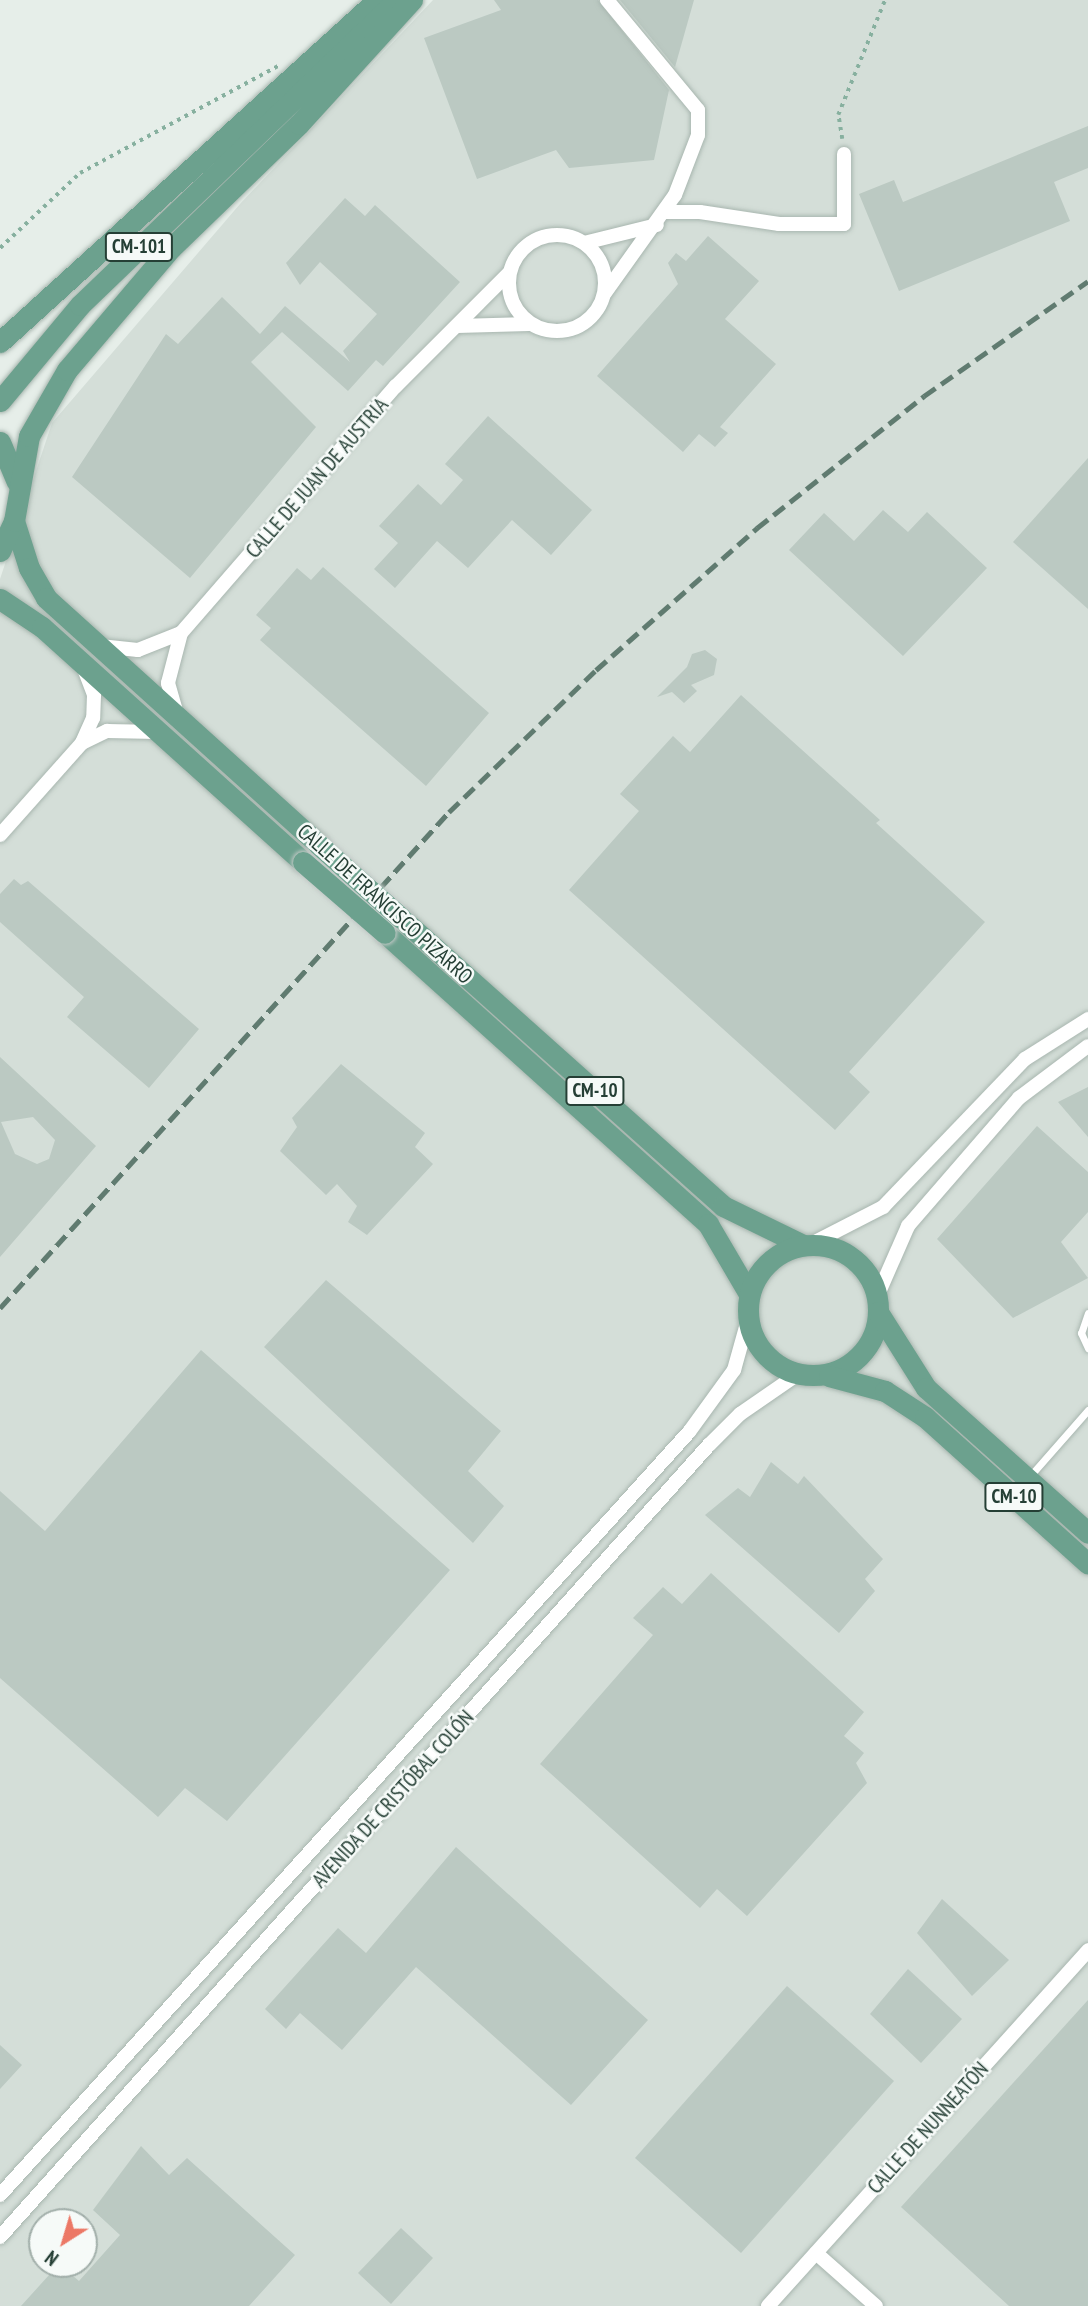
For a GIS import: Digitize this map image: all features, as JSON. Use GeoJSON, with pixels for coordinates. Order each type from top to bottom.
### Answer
{"type":"FeatureCollection","features":[{"type":"Feature","properties":{"kind":"main road"},"geometry":{"type":"LineString","coordinates":[[0,342],[67,286],[304,64],[377,0]]}},
{"type":"Feature","properties":{"kind":"main road","name":"CM-101"},"geometry":{"type":"LineString","coordinates":[[2,399],[87,297],[398,0]]}},
{"type":"Feature","properties":{"kind":"main road"},"geometry":{"type":"LineString","coordinates":[[17,484],[24,452],[44,406],[116,308],[171,248],[299,124],[412,0]]}},
{"type":"Feature","properties":{"kind":"main road","name":"CM-10"},"geometry":{"type":"LineString","coordinates":[[0,442],[17,484],[14,521],[0,551]]}},
{"type":"Feature","properties":{"kind":"main road","name":"CALLE DE FRANCISCO PIZARRO"},"geometry":{"type":"LineString","coordinates":[[14,521],[29,568],[46,598],[178,719],[723,1206],[807,1243]]}},
{"type":"Feature","properties":{"kind":"main road","name":"CALLE DE FRANCISCO PIZARRO"},"geometry":{"type":"LineString","coordinates":[[0,599],[24,612],[81,662],[708,1224],[749,1294]]}},
{"type":"Feature","properties":{"kind":"main road"},"geometry":{"type":"LineString","coordinates":[[799,1374],[764,1350],[748,1320],[749,1294],[768,1264],[807,1243]]}},
{"type":"Feature","properties":{"kind":"main road","name":"CM-10"},"geometry":{"type":"LineString","coordinates":[[807,1243],[842,1252],[855,1262],[869,1278],[877,1305],[926,1388],[1088,1533]]}},
{"type":"Feature","properties":{"kind":"main road"},"geometry":{"type":"LineString","coordinates":[[829,1376],[861,1356],[871,1342],[877,1305]]}},
{"type":"Feature","properties":{"kind":"main road","name":"CM-10"},"geometry":{"type":"LineString","coordinates":[[799,1374],[829,1376],[885,1391],[917,1411],[1088,1564]]}},
{"type":"Feature","properties":{"kind":"street"},"geometry":{"type":"LineString","coordinates":[[457,326],[529,324],[566,331],[591,317],[605,293],[661,218],[698,135],[698,110],[607,0]]}},
{"type":"Feature","properties":{"kind":"street"},"geometry":{"type":"LineString","coordinates":[[584,243],[661,218],[700,212],[779,225],[844,224],[844,154]]}},
{"type":"Feature","properties":{"kind":"street"},"geometry":{"type":"LineString","coordinates":[[529,324],[509,292],[509,273],[516,256],[538,239],[566,235],[584,243],[597,256],[605,274],[605,293]]}},
{"type":"Feature","properties":{"kind":"street","name":"CALLE DE JUAN DE AUSTRIA"},"geometry":{"type":"LineString","coordinates":[[181,634],[396,386],[509,273]]}},
{"type":"Feature","properties":{"kind":"street"},"geometry":{"type":"LineString","coordinates":[[98,646],[138,650],[181,634]]}},
{"type":"Feature","properties":{"kind":"street"},"geometry":{"type":"LineString","coordinates":[[178,719],[168,683],[181,634]]}},
{"type":"Feature","properties":{"kind":"street"},"geometry":{"type":"LineString","coordinates":[[0,835],[82,743],[93,718],[94,695],[81,662]]}},
{"type":"Feature","properties":{"kind":"street"},"geometry":{"type":"LineString","coordinates":[[82,743],[107,731],[159,733]]}},
{"type":"Feature","properties":{"kind":"street"},"geometry":{"type":"LineString","coordinates":[[807,1243],[883,1207],[1025,1059],[1088,1019]]}},
{"type":"Feature","properties":{"kind":"street"},"geometry":{"type":"LineString","coordinates":[[877,1305],[908,1226],[1019,1098],[1088,1046]]}},
{"type":"Feature","properties":{"kind":"street","name":"AVENIDA DE CRISTÓBAL COLÓN"},"geometry":{"type":"LineString","coordinates":[[0,2195],[689,1432],[734,1370],[748,1320]]}},
{"type":"Feature","properties":{"kind":"street","name":"AVENIDA DE CRISTÓBAL COLÓN"},"geometry":{"type":"LineString","coordinates":[[0,2237],[709,1445],[740,1414],[799,1374]]}},
{"type":"Feature","properties":{"kind":"street","name":"CALLE DE NUNNEATÓN"},"geometry":{"type":"LineString","coordinates":[[768,2306],[1088,1950]]}},
{"type":"Feature","properties":{"kind":"street"},"geometry":{"type":"LineString","coordinates":[[816,2253],[876,2306]]}},
{"type":"Feature","properties":{"kind":"lane"},"geometry":{"type":"LineString","coordinates":[[1088,1313],[1081,1333],[1088,1348]]}},
{"type":"Feature","properties":{"kind":"lane"},"geometry":{"type":"LineString","coordinates":[[1028,1479],[1088,1410]]}},
{"type":"Feature","properties":{"kind":"path"},"geometry":{"type":"LineString","coordinates":[[844,154],[838,115],[885,0]]}},
{"type":"Feature","properties":{"kind":"path"},"geometry":{"type":"LineString","coordinates":[[0,248],[80,173],[272,66],[304,64]]}},
{"type":"Feature","properties":{"kind":"shaded area"},"geometry":{"type":"Polygon","coordinates":[[[433,0],[1088,0],[1088,2306],[0,2306],[0,579],[52,423],[240,204],[433,0]]]}},
{"type":"Feature","properties":{"kind":"building"},"geometry":{"type":"Polygon","coordinates":[[[494,0],[598,0],[669,90],[654,160],[569,168],[556,150],[477,179],[424,38],[501,10],[494,0]]]}},
{"type":"Feature","properties":{"kind":"building"},"geometry":{"type":"Polygon","coordinates":[[[620,0],[694,0],[675,67],[620,0]]]}},
{"type":"Feature","properties":{"kind":"building"},"geometry":{"type":"Polygon","coordinates":[[[1088,126],[1088,168],[1054,182],[1070,221],[899,291],[859,194],[894,180],[903,202],[1088,126]]]}},
{"type":"Feature","properties":{"kind":"building"},"geometry":{"type":"Polygon","coordinates":[[[345,198],[365,216],[375,205],[460,282],[383,366],[376,360],[348,391],[282,332],[251,362],[316,427],[190,578],[72,477],[166,334],[178,344],[222,297],[260,334],[285,306],[350,362],[343,351],[377,314],[320,262],[300,285],[286,263],[345,198]]]}},
{"type":"Feature","properties":{"kind":"building"},"geometry":{"type":"Polygon","coordinates":[[[708,236],[759,281],[725,319],[776,364],[720,427],[728,433],[715,447],[699,434],[683,452],[597,376],[678,284],[668,263],[676,253],[686,261],[708,236]]]}},
{"type":"Feature","properties":{"kind":"building"},"geometry":{"type":"Polygon","coordinates":[[[488,416],[592,510],[551,555],[512,520],[468,568],[437,541],[395,588],[374,569],[398,543],[379,526],[418,484],[441,505],[463,480],[445,464],[488,416]]]}},
{"type":"Feature","properties":{"kind":"building"},"geometry":{"type":"Polygon","coordinates":[[[1088,458],[1088,609],[1013,542],[1088,458]]]}},
{"type":"Feature","properties":{"kind":"building"},"geometry":{"type":"Polygon","coordinates":[[[883,510],[908,532],[927,512],[987,568],[903,656],[789,550],[824,513],[854,541],[883,510]]]}},
{"type":"Feature","properties":{"kind":"building"},"geometry":{"type":"Polygon","coordinates":[[[323,567],[489,713],[426,786],[260,640],[271,628],[256,615],[297,568],[311,580],[323,567]]]}},
{"type":"Feature","properties":{"kind":"building"},"geometry":{"type":"Polygon","coordinates":[[[705,650],[717,659],[714,675],[691,685],[697,691],[684,703],[672,692],[657,697],[687,667],[692,654],[705,650]]]}},
{"type":"Feature","properties":{"kind":"building"},"geometry":{"type":"Polygon","coordinates":[[[741,695],[880,820],[876,823],[985,922],[849,1072],[870,1092],[835,1130],[569,890],[639,811],[620,794],[673,736],[690,752],[741,695]]]}},
{"type":"Feature","properties":{"kind":"building"},"geometry":{"type":"Polygon","coordinates":[[[14,879],[21,885],[28,881],[199,1029],[149,1088],[67,1017],[84,997],[0,922],[0,894],[14,879]]]}},
{"type":"Feature","properties":{"kind":"building"},"geometry":{"type":"Polygon","coordinates":[[[0,1057],[96,1146],[0,1257],[0,1057]],[[33,1117],[1,1122],[15,1154],[37,1164],[49,1159],[55,1140],[33,1117]]]}},
{"type":"Feature","properties":{"kind":"building"},"geometry":{"type":"Polygon","coordinates":[[[341,1064],[425,1133],[415,1147],[433,1164],[367,1235],[348,1222],[357,1206],[337,1184],[326,1195],[280,1151],[297,1127],[292,1118],[341,1064]]]}},
{"type":"Feature","properties":{"kind":"building"},"geometry":{"type":"Polygon","coordinates":[[[1088,1087],[1088,1137],[1058,1102],[1088,1087]]]}},
{"type":"Feature","properties":{"kind":"building"},"geometry":{"type":"Polygon","coordinates":[[[1037,1126],[1088,1172],[1088,1212],[1061,1242],[1088,1278],[1013,1318],[937,1239],[1037,1126]]]}},
{"type":"Feature","properties":{"kind":"building"},"geometry":{"type":"Polygon","coordinates":[[[326,1280],[501,1431],[468,1471],[504,1506],[473,1543],[264,1347],[326,1280]]]}},
{"type":"Feature","properties":{"kind":"building"},"geometry":{"type":"Polygon","coordinates":[[[201,1350],[450,1570],[227,1821],[185,1788],[158,1817],[0,1678],[0,1491],[45,1531],[201,1350]]]}},
{"type":"Feature","properties":{"kind":"building"},"geometry":{"type":"Polygon","coordinates":[[[771,1462],[798,1484],[804,1476],[883,1559],[865,1579],[875,1591],[839,1633],[705,1515],[738,1488],[750,1497],[771,1462]]]}},
{"type":"Feature","properties":{"kind":"building"},"geometry":{"type":"Polygon","coordinates":[[[711,1573],[864,1712],[844,1736],[864,1753],[856,1763],[867,1783],[747,1916],[717,1889],[700,1908],[540,1764],[653,1635],[633,1618],[663,1587],[682,1604],[711,1573]]]}},
{"type":"Feature","properties":{"kind":"building"},"geometry":{"type":"Polygon","coordinates":[[[456,1847],[648,2020],[571,2105],[416,1967],[342,2050],[300,2013],[286,2029],[265,2009],[338,1928],[366,1953],[456,1847]]]}},
{"type":"Feature","properties":{"kind":"building"},"geometry":{"type":"Polygon","coordinates":[[[942,1899],[1009,1960],[972,1996],[917,1933],[942,1899]]]}},
{"type":"Feature","properties":{"kind":"building"},"geometry":{"type":"Polygon","coordinates":[[[908,1969],[962,2019],[921,2063],[870,2014],[908,1969]]]}},
{"type":"Feature","properties":{"kind":"building"},"geometry":{"type":"Polygon","coordinates":[[[787,1986],[894,2081],[741,2253],[635,2158],[787,1986]]]}},
{"type":"Feature","properties":{"kind":"building"},"geometry":{"type":"Polygon","coordinates":[[[1088,2000],[1088,2306],[1009,2306],[901,2207],[1088,2000]]]}},
{"type":"Feature","properties":{"kind":"building"},"geometry":{"type":"Polygon","coordinates":[[[0,2045],[22,2065],[0,2089],[0,2045]]]}},
{"type":"Feature","properties":{"kind":"building"},"geometry":{"type":"Polygon","coordinates":[[[141,2146],[169,2175],[187,2158],[295,2255],[249,2306],[21,2306],[46,2278],[75,2278],[79,2281],[82,2278],[98,2278],[98,2260],[120,2235],[98,2215],[98,2208],[94,2208],[141,2146]]]}},
{"type":"Feature","properties":{"kind":"building"},"geometry":{"type":"Polygon","coordinates":[[[401,2228],[433,2258],[391,2304],[358,2273],[401,2228]]]}},
{"type":"Feature","properties":{"kind":"railway"},"geometry":{"type":"LineString","coordinates":[[0,1308],[449,812],[596,670],[757,528],[924,396],[1088,281]]}}]}
